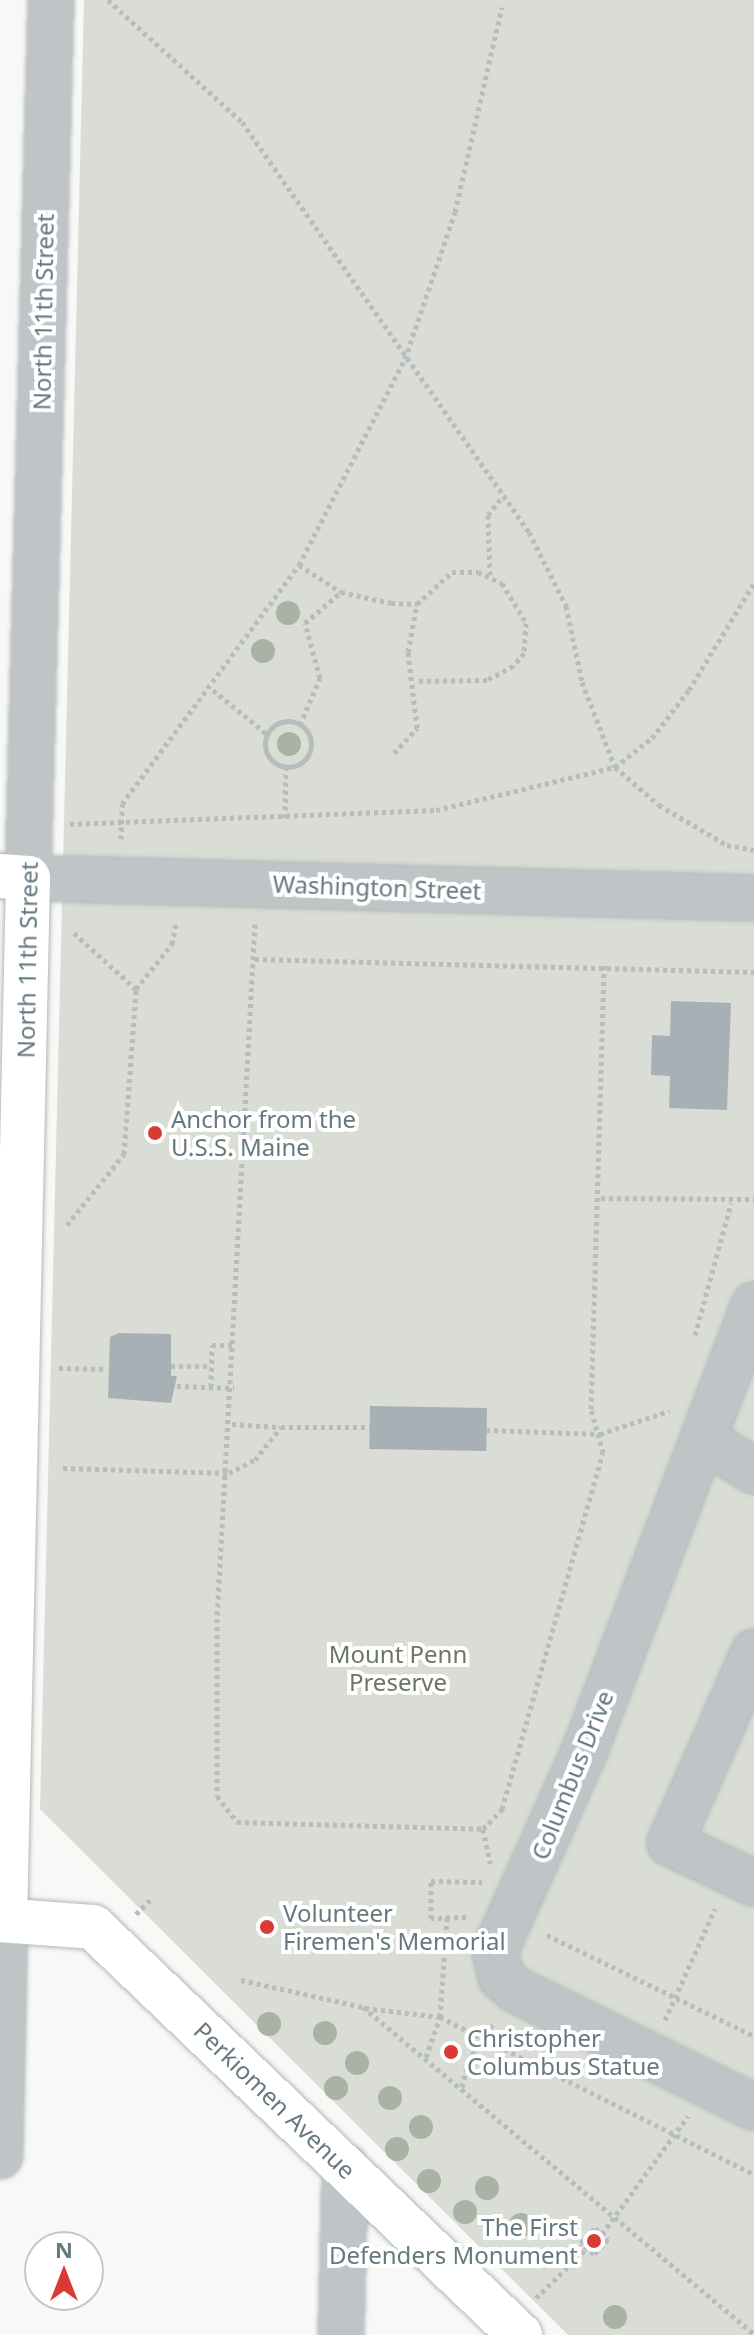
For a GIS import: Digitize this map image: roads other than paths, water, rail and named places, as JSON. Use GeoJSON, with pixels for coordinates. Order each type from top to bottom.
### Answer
{"type":"FeatureCollection","features":[{"type":"Feature","properties":{"kind":"main road","name":"North 11th Street"},"geometry":{"type":"LineString","coordinates":[[3,1920],[14,877]]}},
{"type":"Feature","properties":{"kind":"main road","name":"Perkiomen Avenue"},"geometry":{"type":"LineString","coordinates":[[3,1920],[93,1927],[520,2335]]}},
{"type":"Feature","properties":{"kind":"street","name":"North 11th Street"},"geometry":{"type":"LineString","coordinates":[[14,877],[31,823],[51,0]]}},
{"type":"Feature","properties":{"kind":"street","name":"Washington Street"},"geometry":{"type":"LineString","coordinates":[[14,877],[754,898]]}},
{"type":"Feature","properties":{"kind":"street","name":"Columbus Drive"},"geometry":{"type":"LineString","coordinates":[[754,1305],[724,1407],[585,1750],[495,1951],[501,1977],[516,1990],[754,2107]]}},
{"type":"Feature","properties":{"kind":"street"},"geometry":{"type":"LineString","coordinates":[[724,1407],[754,1471]]}},
{"type":"Feature","properties":{"kind":"street"},"geometry":{"type":"LineString","coordinates":[[743,1878],[670,1843],[754,1652]]}},
{"type":"Feature","properties":{"kind":"street"},"geometry":{"type":"LineString","coordinates":[[0,2156],[3,1920]]}},
{"type":"Feature","properties":{"kind":"street"},"geometry":{"type":"LineString","coordinates":[[341,2335],[345,2166]]}},
{"type":"Feature","properties":{"kind":"place","name":"Anchor from the U.S.S. Maine"},"geometry":{"type":"Point","coordinates":[155,1133]}},
{"type":"Feature","properties":{"kind":"place","name":"Volunteer Firemen's Memorial"},"geometry":{"type":"Point","coordinates":[267,1927]}},
{"type":"Feature","properties":{"kind":"place","name":"Christopher Columbus Statue"},"geometry":{"type":"Point","coordinates":[451,2052]}},
{"type":"Feature","properties":{"kind":"place","name":"The First Defenders Monument"},"geometry":{"type":"Point","coordinates":[594,2241]}},
{"type":"Feature","properties":{"kind":"park label","name":"Mount Penn Preserve"},"geometry":{"type":"Point","coordinates":[398,1668]}}]}
